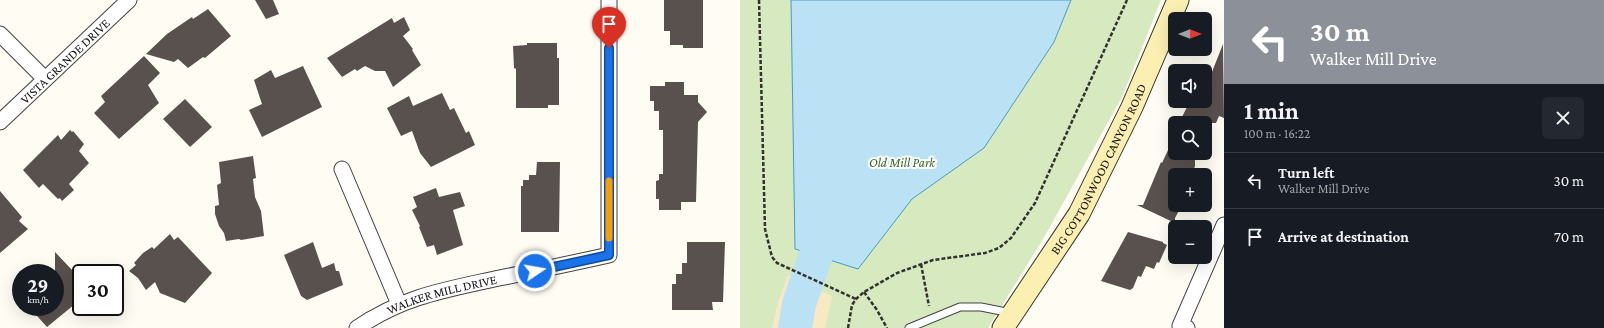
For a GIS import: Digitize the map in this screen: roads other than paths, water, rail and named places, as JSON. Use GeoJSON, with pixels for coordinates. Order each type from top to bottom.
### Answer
{"type":"FeatureCollection","features":[{"type":"Feature","properties":{"kind":"street","name":"VISTA GRANDE DRIVE"},"geometry":{"type":"LineString","coordinates":[[0,122],[129,0]]}},
{"type":"Feature","properties":{"kind":"street","name":"WALKER MILL DRIVE"},"geometry":{"type":"LineString","coordinates":[[357,328],[373,317],[399,304],[431,293],[609,255],[609,0]]}},
{"type":"Feature","properties":{"kind":"street","name":"BIG COTTONWOOD CANYON ROAD"},"geometry":{"type":"LineString","coordinates":[[1008,321],[1079,214],[1132,107],[1178,0]]}},
{"type":"Feature","properties":{"kind":"street"},"geometry":{"type":"LineString","coordinates":[[0,34],[45,79]]}},
{"type":"Feature","properties":{"kind":"street"},"geometry":{"type":"LineString","coordinates":[[342,169],[399,304]]}},
{"type":"Feature","properties":{"kind":"street"},"geometry":{"type":"LineString","coordinates":[[1187,328],[1180,326],[1224,225]]}},
{"type":"Feature","properties":{"kind":"lane"},"geometry":{"type":"LineString","coordinates":[[909,328],[960,307],[981,307],[1008,321]]}},
{"type":"Feature","properties":{"kind":"water"},"geometry":{"type":"Polygon","coordinates":[[[791,0],[1071,0],[1054,42],[984,148],[912,199],[858,269],[795,249],[791,0]]]}},
{"type":"Feature","properties":{"kind":"waterway"},"geometry":{"type":"LineString","coordinates":[[795,328],[799,304],[828,220],[832,213]]}},
{"type":"Feature","properties":{"kind":"park label","name":"Old Mill Park"},"geometry":{"type":"Point","coordinates":[902,162]}}]}
